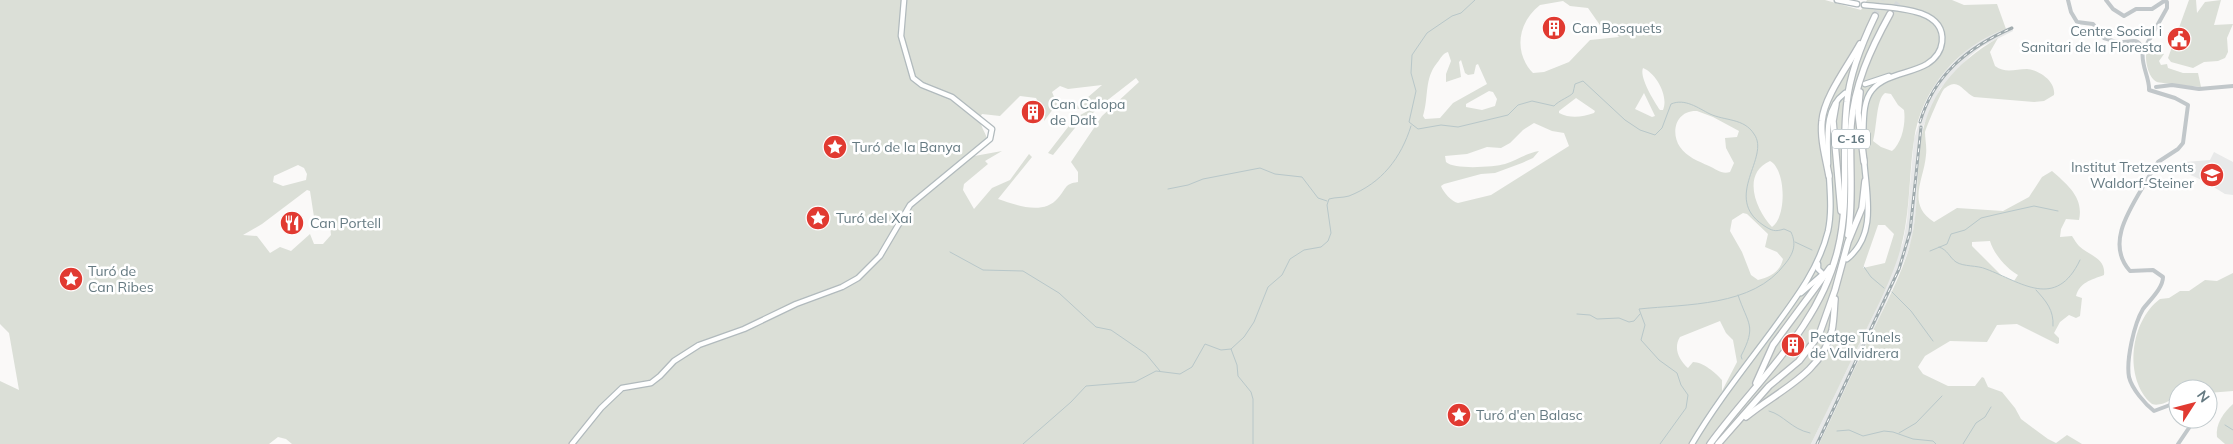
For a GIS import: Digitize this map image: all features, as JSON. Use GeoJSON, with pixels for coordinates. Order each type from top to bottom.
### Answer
{"type":"FeatureCollection","features":[{"type":"Feature","properties":{"kind":"highway","name":"C-16"},"geometry":{"type":"LineString","coordinates":[[1718,444],[1770,386],[1805,354],[1823,326],[1846,249],[1851,202],[1850,155],[1853,106],[1862,71],[1890,14]]}},
{"type":"Feature","properties":{"kind":"highway","name":"C-16"},"geometry":{"type":"LineString","coordinates":[[1710,444],[1790,343],[1826,285],[1835,260],[1844,222],[1847,102],[1852,73],[1875,16]]}},
{"type":"Feature","properties":{"kind":"highway"},"geometry":{"type":"LineString","coordinates":[[1829,176],[1822,131],[1823,115],[1830,96],[1868,30]]}},
{"type":"Feature","properties":{"kind":"highway"},"geometry":{"type":"LineString","coordinates":[[1864,162],[1858,113],[1860,93],[1880,33]]}},
{"type":"Feature","properties":{"kind":"highway"},"geometry":{"type":"LineString","coordinates":[[1836,104],[1833,121],[1841,214],[1838,249]]}},
{"type":"Feature","properties":{"kind":"highway"},"geometry":{"type":"LineString","coordinates":[[1846,249],[1862,208],[1865,181]]}},
{"type":"Feature","properties":{"kind":"highway","name":"C-16"},"geometry":{"type":"LineString","coordinates":[[1752,392],[1773,345],[1835,260]]}},
{"type":"Feature","properties":{"kind":"highway","name":"C-16"},"geometry":{"type":"LineString","coordinates":[[1731,430],[1759,407],[1802,377],[1815,362],[1830,338],[1835,290]]}},
{"type":"Feature","properties":{"kind":"main road"},"geometry":{"type":"LineString","coordinates":[[572,444],[601,408],[622,388],[651,382],[660,376],[674,361],[701,344],[744,329],[796,304],[846,286],[858,278],[880,256],[913,202],[990,138],[992,129],[986,123],[969,112],[952,97],[922,85],[913,78],[901,36],[904,0]]}},
{"type":"Feature","properties":{"kind":"main road"},"geometry":{"type":"LineString","coordinates":[[1837,0],[1857,4]]}},
{"type":"Feature","properties":{"kind":"main road"},"geometry":{"type":"LineString","coordinates":[[1864,5],[1922,14],[1933,19],[1939,25],[1942,40],[1936,56],[1927,64],[1865,84]]}},
{"type":"Feature","properties":{"kind":"main road"},"geometry":{"type":"LineString","coordinates":[[1847,259],[1860,243],[1867,223],[1868,202],[1864,162],[1864,114],[1870,92],[1880,84],[1903,73]]}},
{"type":"Feature","properties":{"kind":"main road"},"geometry":{"type":"LineString","coordinates":[[1790,306],[1806,287],[1823,274],[1817,268],[1831,210],[1827,136],[1831,113],[1845,93]]}},
{"type":"Feature","properties":{"kind":"main road"},"geometry":{"type":"LineString","coordinates":[[1692,444],[1790,306],[1821,253]]}},
{"type":"Feature","properties":{"kind":"street"},"geometry":{"type":"LineString","coordinates":[[2068,0],[2071,12],[2077,22],[2093,24],[2104,38],[2123,42],[2137,41],[2143,51]]}},
{"type":"Feature","properties":{"kind":"street"},"geometry":{"type":"LineString","coordinates":[[2106,0],[2113,9],[2124,16],[2136,9],[2148,10],[2164,1],[2167,2],[2167,8],[2143,51],[2142,56],[2150,85],[2148,89],[2175,98],[2188,105],[2183,143],[2178,149],[2158,162],[2120,230],[2120,255],[2128,270],[2153,270],[2163,277],[2161,285],[2142,312],[2131,342],[2129,377],[2147,406],[2154,411],[2168,406]]}},
{"type":"Feature","properties":{"kind":"street"},"geometry":{"type":"LineString","coordinates":[[1857,4],[1864,5]]}},
{"type":"Feature","properties":{"kind":"street"},"geometry":{"type":"LineString","coordinates":[[1865,84],[1869,86],[1870,92]]}},
{"type":"Feature","properties":{"kind":"street"},"geometry":{"type":"LineString","coordinates":[[2150,85],[2156,87],[2172,85],[2199,90],[2233,86]]}},
{"type":"Feature","properties":{"kind":"street"},"geometry":{"type":"LineString","coordinates":[[2153,92],[2156,87]]}},
{"type":"Feature","properties":{"kind":"street"},"geometry":{"type":"LineString","coordinates":[[2178,444],[2188,429]]}},
{"type":"Feature","properties":{"kind":"shaded area"},"geometry":{"type":"Polygon","coordinates":[[[0,0],[1825,0],[1861,10],[1867,0],[1952,0],[1964,5],[1997,4],[2006,29],[1989,36],[1958,58],[1945,71],[1925,103],[1918,121],[1914,140],[1907,217],[1896,263],[1889,282],[1811,444],[292,444],[286,439],[278,437],[269,444],[0,444],[0,381],[19,390],[9,333],[0,324],[0,0]],[[1563,1],[1540,5],[1527,20],[1523,28],[1521,47],[1527,65],[1533,73],[1544,72],[1569,62],[1590,40],[1619,37],[1613,30],[1602,28],[1588,8],[1570,6],[1563,1]],[[1448,52],[1443,55],[1433,69],[1428,82],[1423,116],[1425,119],[1440,118],[1453,103],[1487,84],[1478,64],[1474,74],[1468,75],[1465,73],[1461,60],[1459,62],[1461,77],[1446,82],[1446,74],[1451,61],[1448,52]],[[1643,68],[1642,72],[1645,83],[1660,110],[1663,110],[1663,92],[1657,80],[1643,68]],[[1136,78],[1092,114],[1083,118],[1053,155],[1048,153],[1075,118],[1093,108],[1077,109],[1076,106],[1086,103],[1089,100],[1087,98],[1102,85],[1068,89],[1060,86],[1052,92],[1057,104],[1044,121],[1045,115],[1036,98],[1020,96],[1000,116],[982,114],[980,120],[987,138],[969,157],[1002,151],[985,161],[988,164],[964,184],[963,190],[974,209],[992,188],[1010,180],[1029,154],[1032,157],[998,199],[1029,208],[1045,207],[1052,203],[1068,185],[1078,182],[1078,172],[1071,162],[1102,116],[1139,82],[1136,78]],[[1489,91],[1466,104],[1466,107],[1482,110],[1495,106],[1497,99],[1493,92],[1489,91]],[[1644,93],[1635,109],[1652,117],[1655,116],[1644,93]],[[1885,93],[1878,107],[1873,141],[1881,147],[1892,151],[1898,143],[1902,132],[1904,110],[1898,105],[1891,94],[1885,93]],[[1576,98],[1559,111],[1563,115],[1581,116],[1594,113],[1595,111],[1576,98]],[[1697,111],[1684,114],[1675,129],[1675,135],[1680,147],[1693,158],[1719,171],[1724,173],[1730,172],[1734,163],[1726,148],[1725,138],[1737,137],[1739,131],[1697,111]],[[1534,123],[1501,148],[1487,147],[1467,154],[1445,156],[1446,162],[1450,165],[1465,167],[1492,166],[1505,164],[1539,151],[1533,158],[1495,173],[1481,174],[1444,184],[1441,186],[1446,194],[1458,203],[1491,195],[1569,146],[1564,133],[1552,131],[1534,123]],[[1770,161],[1761,167],[1756,174],[1754,183],[1757,202],[1766,220],[1772,227],[1777,222],[1780,214],[1783,193],[1779,173],[1770,161]],[[298,165],[274,176],[273,182],[283,186],[306,180],[307,174],[304,168],[298,165]],[[307,190],[262,224],[243,235],[257,236],[270,253],[280,247],[291,251],[310,234],[314,244],[323,244],[331,235],[330,226],[324,220],[316,220],[314,217],[310,191],[307,190]],[[1743,213],[1732,220],[1730,231],[1742,252],[1751,275],[1758,280],[1774,273],[1782,264],[1783,259],[1777,252],[1765,247],[1768,234],[1747,214],[1743,213]],[[1878,225],[1863,268],[1885,263],[1894,234],[1885,225],[1878,225]],[[1720,321],[1680,337],[1677,345],[1678,354],[1685,365],[1688,368],[1693,362],[1697,362],[1709,368],[1722,380],[1722,391],[1737,362],[1733,340],[1726,333],[1720,321]]]}},
{"type":"Feature","properties":{"kind":"shaded area"},"geometry":{"type":"Polygon","coordinates":[[[2189,0],[2196,0],[2197,13],[2205,2],[2221,0],[2214,25],[2233,24],[2227,38],[2228,52],[2225,58],[2218,61],[2204,62],[2193,68],[2171,62],[2168,58],[2189,0]]]}},
{"type":"Feature","properties":{"kind":"shaded area"},"geometry":{"type":"Polygon","coordinates":[[[2012,26],[2013,31],[1981,47],[1970,56],[1940,89],[1923,127],[1916,212],[1912,240],[1906,257],[1819,444],[1811,444],[1874,313],[1903,242],[1907,220],[1914,139],[1925,105],[1935,84],[1965,51],[1981,39],[2012,26]]]}},
{"type":"Feature","properties":{"kind":"shaded area"},"geometry":{"type":"Polygon","coordinates":[[[1998,38],[1990,52],[1995,66],[2003,70],[2027,69],[2037,72],[2050,81],[2054,95],[2044,101],[2034,102],[1974,97],[1954,84],[1945,88],[1925,132],[1926,155],[1919,191],[1921,207],[1934,222],[1957,208],[2003,211],[2029,197],[2042,177],[2052,171],[2073,192],[2080,212],[2079,220],[2066,219],[2061,229],[2060,237],[2072,236],[2079,246],[2100,261],[2104,269],[2104,275],[2087,282],[2080,288],[2076,296],[2082,298],[2080,316],[2076,318],[2069,315],[2060,322],[2054,333],[2059,338],[2059,343],[2057,344],[2017,324],[1997,325],[1987,342],[1950,341],[1925,356],[1918,367],[1923,374],[1948,386],[1975,386],[1982,377],[1988,387],[2002,392],[2021,419],[2048,439],[2056,443],[2067,435],[2082,444],[1819,444],[1893,289],[1907,255],[1914,228],[1920,147],[1923,129],[1929,112],[1945,83],[1969,58],[1998,38]],[[1990,241],[1972,242],[1972,246],[2002,276],[2014,281],[2018,275],[2001,260],[1994,251],[1990,241]]]}},
{"type":"Feature","properties":{"kind":"shaded area"},"geometry":{"type":"Polygon","coordinates":[[[2147,50],[2164,54],[2159,61],[2161,65],[2167,64],[2168,68],[2183,73],[2198,73],[2201,87],[2157,82],[2154,80],[2148,68],[2147,50]]]}},
{"type":"Feature","properties":{"kind":"shaded area","name":"Institut Tretzevents Waldorf-Steiner"},"geometry":{"type":"Polygon","coordinates":[[[2214,152],[2233,162],[2233,195],[2225,194],[2204,181],[2177,169],[2185,162],[2210,160],[2214,152]]]}},
{"type":"Feature","properties":{"kind":"shaded area"},"geometry":{"type":"Polygon","coordinates":[[[2233,273],[2233,391],[2218,392],[2218,379],[2168,379],[2168,401],[2156,405],[2152,404],[2143,393],[2137,380],[2134,366],[2134,350],[2142,321],[2160,299],[2169,298],[2180,291],[2189,291],[2205,280],[2217,281],[2233,273]]]}},
{"type":"Feature","properties":{"kind":"shaded area"},"geometry":{"type":"Polygon","coordinates":[[[2233,404],[2233,444],[2225,444],[2217,437],[2218,425],[2223,415],[2233,404]]]}},
{"type":"Feature","properties":{"kind":"waterway"},"geometry":{"type":"LineString","coordinates":[[1475,0],[1461,13],[1452,16],[1427,33],[1412,55],[1411,73],[1416,91],[1409,122],[1418,129],[1441,125],[1458,127],[1508,115],[1518,105],[1532,101],[1554,106],[1573,93],[1575,84],[1583,81],[1625,120],[1640,130],[1655,135],[1662,128],[1671,104],[1681,102],[1710,114],[1740,122],[1750,129],[1758,143],[1757,154],[1749,178],[1747,202],[1752,214],[1763,225],[1769,229],[1784,229],[1791,232],[1794,241],[1792,253],[1785,264],[1771,278],[1737,296],[1697,304],[1639,309],[1645,325],[1641,340],[1659,360],[1677,373],[1681,385],[1688,395],[1686,408],[1660,444]]}},
{"type":"Feature","properties":{"kind":"waterway"},"geometry":{"type":"LineString","coordinates":[[1253,444],[1253,399],[1251,392],[1238,376],[1237,365],[1231,349],[1244,337],[1254,322],[1268,287],[1282,275],[1290,259],[1304,250],[1321,247],[1328,241],[1331,233],[1327,205],[1329,199],[1349,196],[1361,191],[1380,177],[1396,159],[1411,126]]}},
{"type":"Feature","properties":{"kind":"waterway"},"geometry":{"type":"LineString","coordinates":[[1168,189],[1188,185],[1203,179],[1260,168],[1275,174],[1302,177],[1318,198],[1327,201]]}},
{"type":"Feature","properties":{"kind":"waterway"},"geometry":{"type":"LineString","coordinates":[[1930,251],[1947,244],[1951,234],[1965,230],[1981,218],[2034,206],[2058,211]]}},
{"type":"Feature","properties":{"kind":"waterway"},"geometry":{"type":"LineString","coordinates":[[1795,242],[1812,250]]}},
{"type":"Feature","properties":{"kind":"waterway"},"geometry":{"type":"LineString","coordinates":[[1939,247],[1959,264],[1982,268],[2037,288],[2049,289],[2060,285],[2071,276],[2080,260]]}},
{"type":"Feature","properties":{"kind":"waterway"},"geometry":{"type":"LineString","coordinates":[[950,252],[983,270],[1023,271],[1059,293],[1096,327],[1111,330],[1146,354],[1160,371]]}},
{"type":"Feature","properties":{"kind":"waterway"},"geometry":{"type":"LineString","coordinates":[[1864,267],[1871,277],[1884,288]]}},
{"type":"Feature","properties":{"kind":"waterway"},"geometry":{"type":"LineString","coordinates":[[2036,290],[2051,310],[2053,326]]}},
{"type":"Feature","properties":{"kind":"waterway"},"geometry":{"type":"LineString","coordinates":[[1892,292],[1911,311],[1933,341]]}},
{"type":"Feature","properties":{"kind":"waterway"},"geometry":{"type":"LineString","coordinates":[[1738,295],[1748,319],[1750,331],[1741,356],[1742,359]]}},
{"type":"Feature","properties":{"kind":"waterway"},"geometry":{"type":"LineString","coordinates":[[1577,314],[1590,315],[1597,319],[1619,318],[1629,322],[1634,321],[1640,314]]}},
{"type":"Feature","properties":{"kind":"waterway"},"geometry":{"type":"LineString","coordinates":[[1023,444],[1071,402],[1086,386],[1135,382],[1156,371],[1180,374],[1192,367],[1205,344],[1221,350],[1231,349]]}},
{"type":"Feature","properties":{"kind":"waterway"},"geometry":{"type":"LineString","coordinates":[[1899,433],[1916,423],[1942,396]]}},
{"type":"Feature","properties":{"kind":"waterway"},"geometry":{"type":"LineString","coordinates":[[1963,444],[1976,423],[1985,417],[1991,407]]}},
{"type":"Feature","properties":{"kind":"waterway"},"geometry":{"type":"LineString","coordinates":[[1769,411],[1803,431],[1810,433]]}},
{"type":"Feature","properties":{"kind":"waterway"},"geometry":{"type":"LineString","coordinates":[[2225,425],[2233,430]]}},
{"type":"Feature","properties":{"kind":"waterway"},"geometry":{"type":"LineString","coordinates":[[1837,431],[1849,430],[1863,436],[1884,431],[1893,432],[1913,439],[1933,441],[1936,444]]}},
{"type":"Feature","properties":{"kind":"tunnel"},"geometry":{"type":"LineString","coordinates":[[1875,16],[1882,0]]}},
{"type":"Feature","properties":{"kind":"tunnel"},"geometry":{"type":"LineString","coordinates":[[1890,14],[1900,0]]}},
{"type":"Feature","properties":{"kind":"railway"},"geometry":{"type":"LineString","coordinates":[[1920,122],[1934,90],[1955,64],[1981,44],[2012,28]]}},
{"type":"Feature","properties":{"kind":"railway"},"geometry":{"type":"LineString","coordinates":[[1817,444],[1899,269],[1910,232],[1921,127]]}},
{"type":"Feature","properties":{"kind":"place","name":"Can Bosquets"},"geometry":{"type":"Point","coordinates":[1554,28]}},
{"type":"Feature","properties":{"kind":"place","name":"Centre Social i Sanitari de la Floresta"},"geometry":{"type":"Point","coordinates":[2179,39]}},
{"type":"Feature","properties":{"kind":"place","name":"Can Calopa de Dalt"},"geometry":{"type":"Point","coordinates":[1033,112]}},
{"type":"Feature","properties":{"kind":"place","name":"Turó de la Banya"},"geometry":{"type":"Point","coordinates":[835,147]}},
{"type":"Feature","properties":{"kind":"place","name":"Institut Tretzevents Waldorf-Steiner"},"geometry":{"type":"Point","coordinates":[2212,175]}},
{"type":"Feature","properties":{"kind":"place","name":"Turó del Xai"},"geometry":{"type":"Point","coordinates":[818,218]}},
{"type":"Feature","properties":{"kind":"place","name":"Can Portell"},"geometry":{"type":"Point","coordinates":[292,223]}},
{"type":"Feature","properties":{"kind":"place","name":"Turó de Can Ribes"},"geometry":{"type":"Point","coordinates":[71,279]}},
{"type":"Feature","properties":{"kind":"place","name":"Peatge Túnels de Vallvidrera"},"geometry":{"type":"Point","coordinates":[1793,345]}},
{"type":"Feature","properties":{"kind":"place","name":"Turó d'en Balasc"},"geometry":{"type":"Point","coordinates":[1459,415]}}]}
